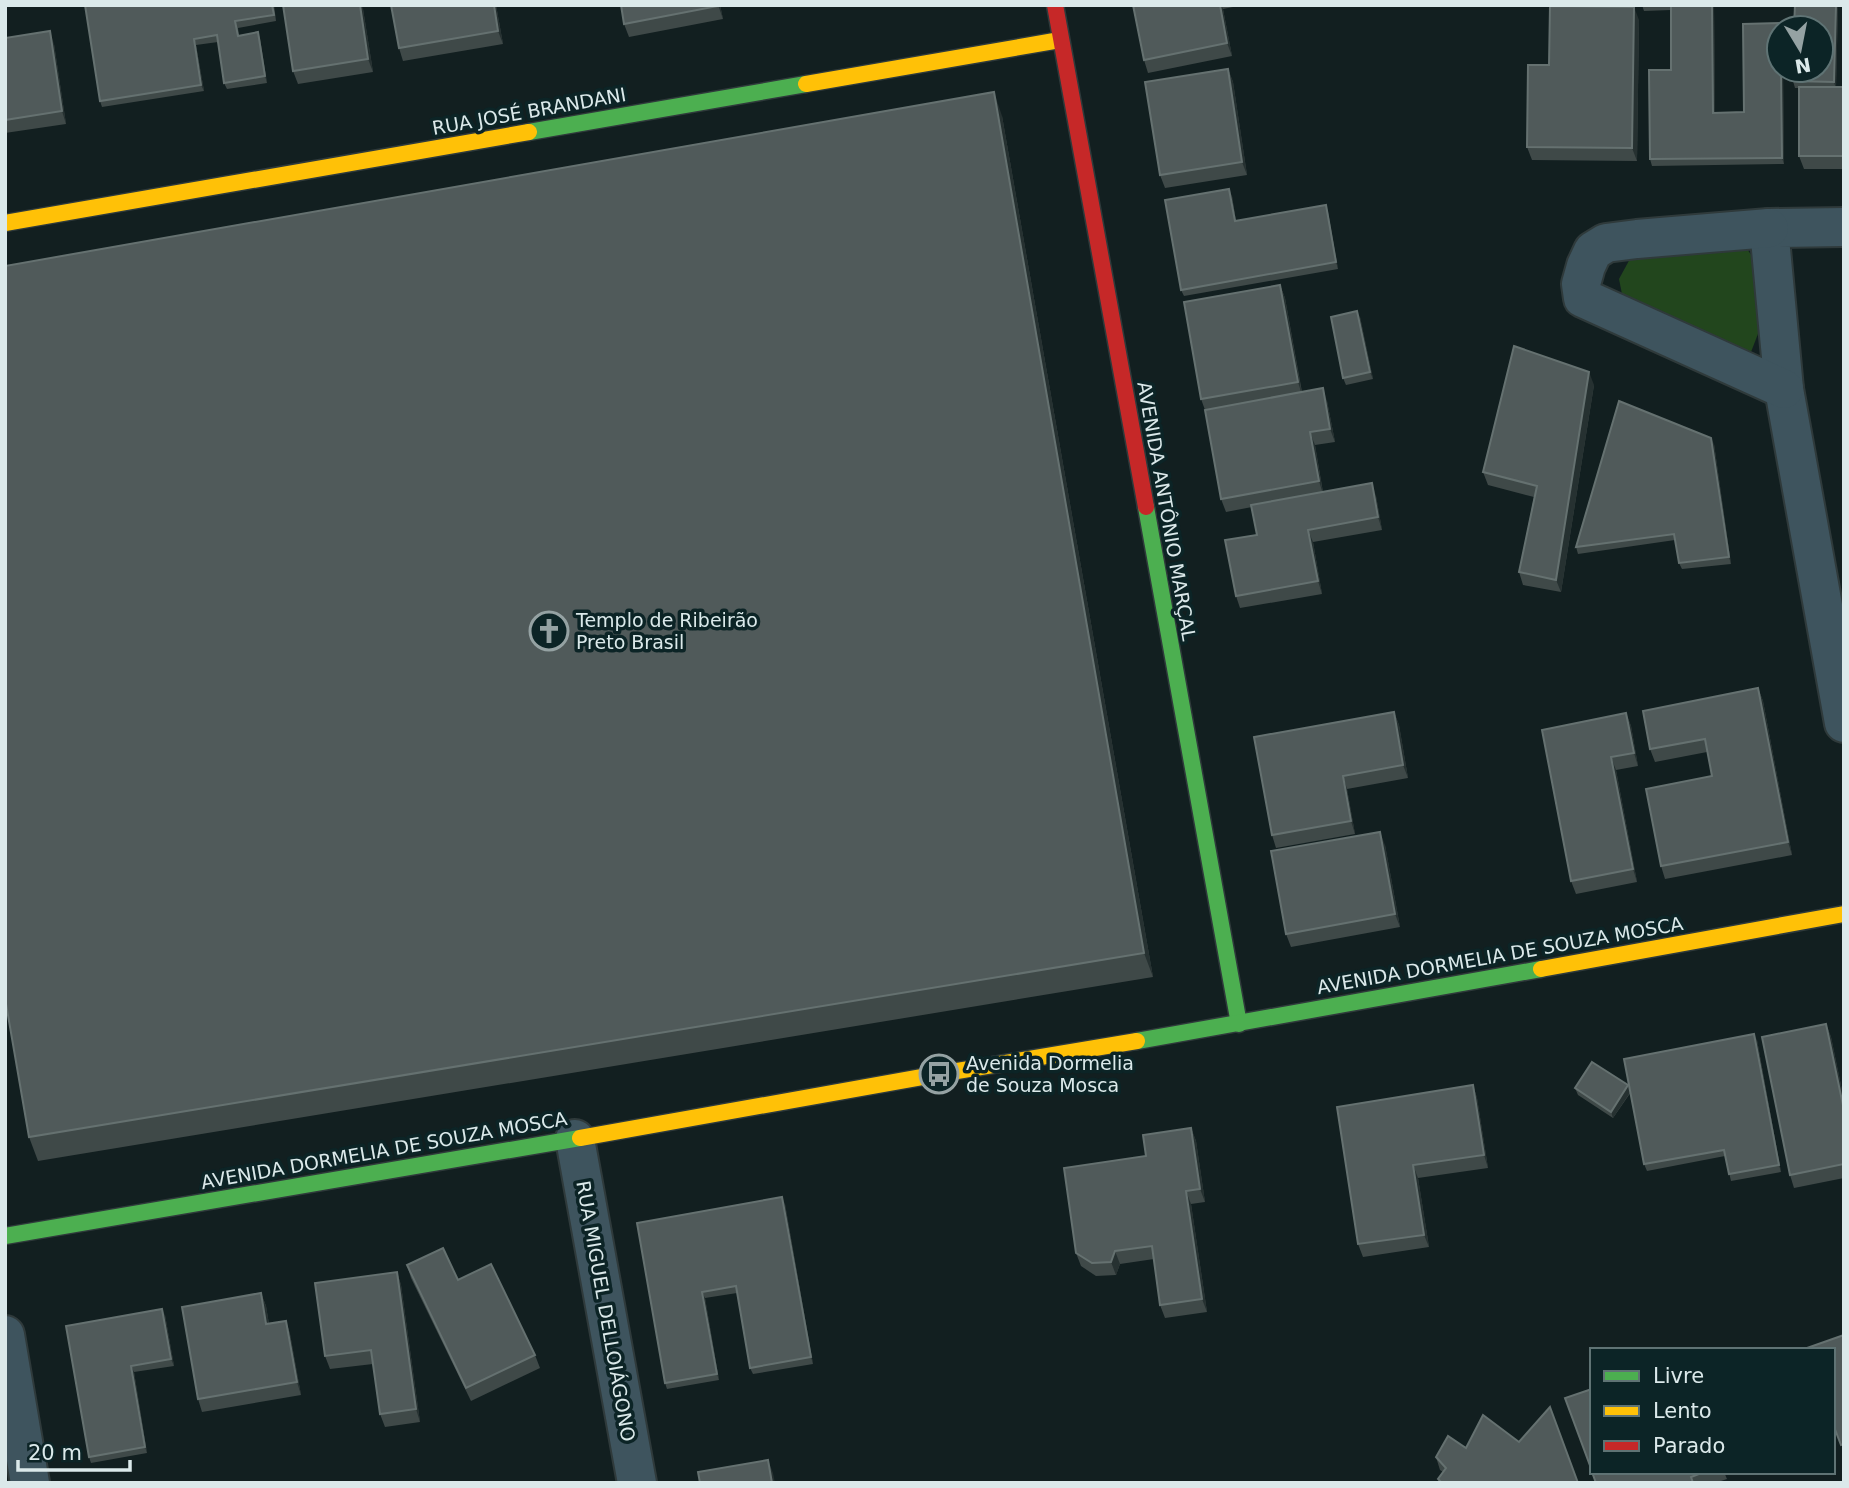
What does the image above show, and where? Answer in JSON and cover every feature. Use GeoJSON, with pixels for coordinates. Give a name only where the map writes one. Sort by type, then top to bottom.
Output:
{"type":"FeatureCollection","features":[{"type":"Feature","properties":{"kind":"street","name":"AVENIDA ANTÔNIO MARÇAL"},"geometry":{"type":"LineString","coordinates":[[1055,5],[1239,1024]]}},
{"type":"Feature","properties":{"kind":"street","name":"RUA JOSÉ BRANDANI"},"geometry":{"type":"LineString","coordinates":[[5,223],[1060,40]]}},
{"type":"Feature","properties":{"kind":"street"},"geometry":{"type":"LineString","coordinates":[[1784,389],[1583,298],[1581,284],[1586,266],[1593,251],[1606,243],[1769,229],[1844,228]]}},
{"type":"Feature","properties":{"kind":"street"},"geometry":{"type":"LineString","coordinates":[[1769,229],[1784,389],[1844,723]]}},
{"type":"Feature","properties":{"kind":"street","name":"AVENIDA DORMELIA DE SOUZA MOSCA"},"geometry":{"type":"LineString","coordinates":[[5,1236],[1239,1024],[1844,914]]}},
{"type":"Feature","properties":{"kind":"street","name":"RUA MIGUEL DELLOIÁGONO"},"geometry":{"type":"LineString","coordinates":[[575,1139],[637,1483]]}},
{"type":"Feature","properties":{"kind":"street"},"geometry":{"type":"LineString","coordinates":[[5,1335],[30,1483]]}},
{"type":"Feature","properties":{"kind":"green space"},"geometry":{"type":"Polygon","coordinates":[[[1745,246],[1756,262],[1761,326],[1751,352],[1739,358],[1688,335],[1622,294],[1619,279],[1631,257],[1745,246]]]}},
{"type":"Feature","properties":{"kind":"building"},"geometry":{"type":"Polygon","coordinates":[[[85,5],[272,5],[274,15],[235,21],[238,36],[258,32],[265,76],[224,83],[217,35],[194,39],[201,85],[100,101],[85,5]]]}},
{"type":"Feature","properties":{"kind":"building"},"geometry":{"type":"Polygon","coordinates":[[[283,5],[360,5],[368,59],[293,71],[283,5]]]}},
{"type":"Feature","properties":{"kind":"building"},"geometry":{"type":"Polygon","coordinates":[[[391,5],[494,5],[498,31],[399,48],[391,5]]]}},
{"type":"Feature","properties":{"kind":"building"},"geometry":{"type":"Polygon","coordinates":[[[621,5],[718,5],[718,6],[624,24],[621,5]]]}},
{"type":"Feature","properties":{"kind":"building"},"geometry":{"type":"Polygon","coordinates":[[[1133,5],[1220,5],[1227,43],[1144,60],[1133,5]]]}},
{"type":"Feature","properties":{"kind":"building"},"geometry":{"type":"Polygon","coordinates":[[[1671,5],[1712,5],[1713,113],[1744,112],[1743,24],[1765,23],[1765,84],[1781,84],[1782,158],[1650,159],[1649,70],[1671,70],[1671,5]]]}},
{"type":"Feature","properties":{"kind":"building"},"geometry":{"type":"Polygon","coordinates":[[[1795,5],[1836,5],[1835,44],[1835,14],[1795,14],[1795,5]]]}},
{"type":"Feature","properties":{"kind":"building"},"geometry":{"type":"Polygon","coordinates":[[[1550,6],[1634,7],[1632,148],[1527,147],[1528,65],[1549,65],[1550,6]]]}},
{"type":"Feature","properties":{"kind":"building"},"geometry":{"type":"Polygon","coordinates":[[[50,31],[62,111],[5,120],[5,38],[50,31]]]}},
{"type":"Feature","properties":{"kind":"building"},"geometry":{"type":"Polygon","coordinates":[[[1228,69],[1242,162],[1160,175],[1145,82],[1228,69]]]}},
{"type":"Feature","properties":{"kind":"building"},"geometry":{"type":"Polygon","coordinates":[[[1799,87],[1844,87],[1844,156],[1799,156],[1799,87]]]}},
{"type":"Feature","properties":{"kind":"building","name":"Templo de Ribeirão Preto Brasil"},"geometry":{"type":"Polygon","coordinates":[[[994,92],[1144,953],[29,1137],[5,998],[5,266],[994,92]]]}},
{"type":"Feature","properties":{"kind":"building"},"geometry":{"type":"Polygon","coordinates":[[[1229,189],[1235,221],[1326,205],[1336,262],[1181,290],[1165,200],[1229,189]]]}},
{"type":"Feature","properties":{"kind":"building"},"geometry":{"type":"Polygon","coordinates":[[[1280,285],[1298,382],[1201,399],[1184,302],[1280,285]]]}},
{"type":"Feature","properties":{"kind":"building"},"geometry":{"type":"Polygon","coordinates":[[[1357,311],[1370,372],[1343,378],[1331,317],[1357,311]]]}},
{"type":"Feature","properties":{"kind":"building"},"geometry":{"type":"Polygon","coordinates":[[[1514,346],[1589,372],[1556,580],[1519,572],[1537,486],[1483,472],[1514,346]]]}},
{"type":"Feature","properties":{"kind":"building"},"geometry":{"type":"Polygon","coordinates":[[[1323,388],[1330,429],[1310,432],[1319,481],[1221,499],[1205,410],[1323,388]]]}},
{"type":"Feature","properties":{"kind":"building"},"geometry":{"type":"Polygon","coordinates":[[[1619,401],[1711,438],[1729,557],[1679,563],[1674,534],[1576,547],[1619,401]]]}},
{"type":"Feature","properties":{"kind":"building"},"geometry":{"type":"Polygon","coordinates":[[[1372,483],[1378,517],[1308,530],[1318,581],[1236,596],[1225,540],[1257,535],[1251,505],[1372,483]]]}},
{"type":"Feature","properties":{"kind":"building"},"geometry":{"type":"Polygon","coordinates":[[[1758,688],[1788,842],[1661,866],[1646,789],[1712,776],[1705,739],[1650,749],[1643,711],[1758,688]]]}},
{"type":"Feature","properties":{"kind":"building"},"geometry":{"type":"Polygon","coordinates":[[[1394,712],[1403,765],[1343,776],[1351,821],[1272,835],[1254,737],[1394,712]]]}},
{"type":"Feature","properties":{"kind":"building"},"geometry":{"type":"Polygon","coordinates":[[[1626,713],[1634,753],[1611,757],[1633,869],[1571,881],[1542,730],[1626,713]]]}},
{"type":"Feature","properties":{"kind":"building"},"geometry":{"type":"Polygon","coordinates":[[[1380,832],[1395,914],[1286,934],[1271,851],[1380,832]]]}},
{"type":"Feature","properties":{"kind":"building"},"geometry":{"type":"Polygon","coordinates":[[[1826,1024],[1844,1110],[1844,1164],[1790,1175],[1762,1037],[1826,1024]]]}},
{"type":"Feature","properties":{"kind":"building"},"geometry":{"type":"Polygon","coordinates":[[[1754,1034],[1779,1165],[1729,1174],[1724,1150],[1644,1164],[1624,1059],[1754,1034]]]}},
{"type":"Feature","properties":{"kind":"building"},"geometry":{"type":"Polygon","coordinates":[[[1592,1062],[1628,1085],[1611,1112],[1575,1088],[1592,1062]]]}},
{"type":"Feature","properties":{"kind":"building"},"geometry":{"type":"Polygon","coordinates":[[[1473,1085],[1484,1155],[1413,1165],[1424,1235],[1358,1244],[1337,1107],[1473,1085]]]}},
{"type":"Feature","properties":{"kind":"building"},"geometry":{"type":"Polygon","coordinates":[[[1191,1128],[1200,1189],[1186,1191],[1202,1299],[1160,1305],[1152,1246],[1115,1251],[1111,1262],[1092,1263],[1076,1253],[1064,1168],[1146,1156],[1143,1135],[1191,1128]]]}},
{"type":"Feature","properties":{"kind":"building"},"geometry":{"type":"Polygon","coordinates":[[[782,1197],[811,1357],[750,1368],[736,1286],[702,1292],[717,1374],[665,1383],[637,1223],[782,1197]]]}},
{"type":"Feature","properties":{"kind":"building"},"geometry":{"type":"Polygon","coordinates":[[[443,1248],[458,1280],[491,1264],[535,1355],[466,1388],[407,1265],[443,1248]]]}},
{"type":"Feature","properties":{"kind":"building"},"geometry":{"type":"Polygon","coordinates":[[[397,1272],[416,1409],[380,1414],[371,1350],[325,1356],[315,1283],[397,1272]]]}},
{"type":"Feature","properties":{"kind":"building"},"geometry":{"type":"Polygon","coordinates":[[[261,1293],[266,1324],[286,1321],[297,1382],[198,1399],[182,1307],[261,1293]]]}},
{"type":"Feature","properties":{"kind":"building"},"geometry":{"type":"Polygon","coordinates":[[[162,1309],[171,1359],[131,1366],[145,1447],[89,1457],[66,1326],[162,1309]]]}},
{"type":"Feature","properties":{"kind":"building"},"geometry":{"type":"Polygon","coordinates":[[[1844,1335],[1844,1444],[1841,1445],[1835,1429],[1835,1348],[1807,1348],[1844,1335]]]}},
{"type":"Feature","properties":{"kind":"building"},"geometry":{"type":"Polygon","coordinates":[[[1590,1390],[1590,1466],[1565,1398],[1590,1390]]]}},
{"type":"Feature","properties":{"kind":"building"},"geometry":{"type":"Polygon","coordinates":[[[1550,1407],[1578,1483],[1442,1483],[1438,1479],[1446,1468],[1436,1457],[1448,1436],[1466,1448],[1483,1415],[1519,1442],[1550,1407]]]}},
{"type":"Feature","properties":{"kind":"building"},"geometry":{"type":"Polygon","coordinates":[[[768,1460],[772,1483],[700,1483],[698,1472],[768,1460]]]}},
{"type":"Feature","properties":{"kind":"building"},"geometry":{"type":"Polygon","coordinates":[[[1593,1474],[1699,1474],[1691,1477],[1693,1483],[1596,1483],[1593,1474]]]}},
{"type":"Feature","properties":{"kind":"traffic: fast"},"geometry":{"type":"LineString","coordinates":[[529,132],[806,84]]}},
{"type":"Feature","properties":{"kind":"traffic: fast"},"geometry":{"type":"LineString","coordinates":[[1146,507],[1239,1024]]}},
{"type":"Feature","properties":{"kind":"traffic: fast"},"geometry":{"type":"LineString","coordinates":[[1137,1041],[1541,969]]}},
{"type":"Feature","properties":{"kind":"traffic: fast"},"geometry":{"type":"LineString","coordinates":[[5,1236],[580,1138]]}},
{"type":"Feature","properties":{"kind":"traffic: slow"},"geometry":{"type":"LineString","coordinates":[[806,84],[1060,40]]}},
{"type":"Feature","properties":{"kind":"traffic: slow"},"geometry":{"type":"LineString","coordinates":[[5,223],[529,132]]}},
{"type":"Feature","properties":{"kind":"traffic: slow"},"geometry":{"type":"LineString","coordinates":[[1541,969],[1844,914]]}},
{"type":"Feature","properties":{"kind":"traffic: slow"},"geometry":{"type":"LineString","coordinates":[[580,1138],[1137,1041]]}},
{"type":"Feature","properties":{"kind":"traffic: jam"},"geometry":{"type":"LineString","coordinates":[[1055,5],[1146,507]]}},
{"type":"Feature","properties":{"kind":"place","name":"Templo de Ribeirão Preto Brasil"},"geometry":{"type":"Point","coordinates":[549,631]}},
{"type":"Feature","properties":{"kind":"place","name":"Avenida Dormelia de Souza Mosca"},"geometry":{"type":"Point","coordinates":[939,1074]}}]}
